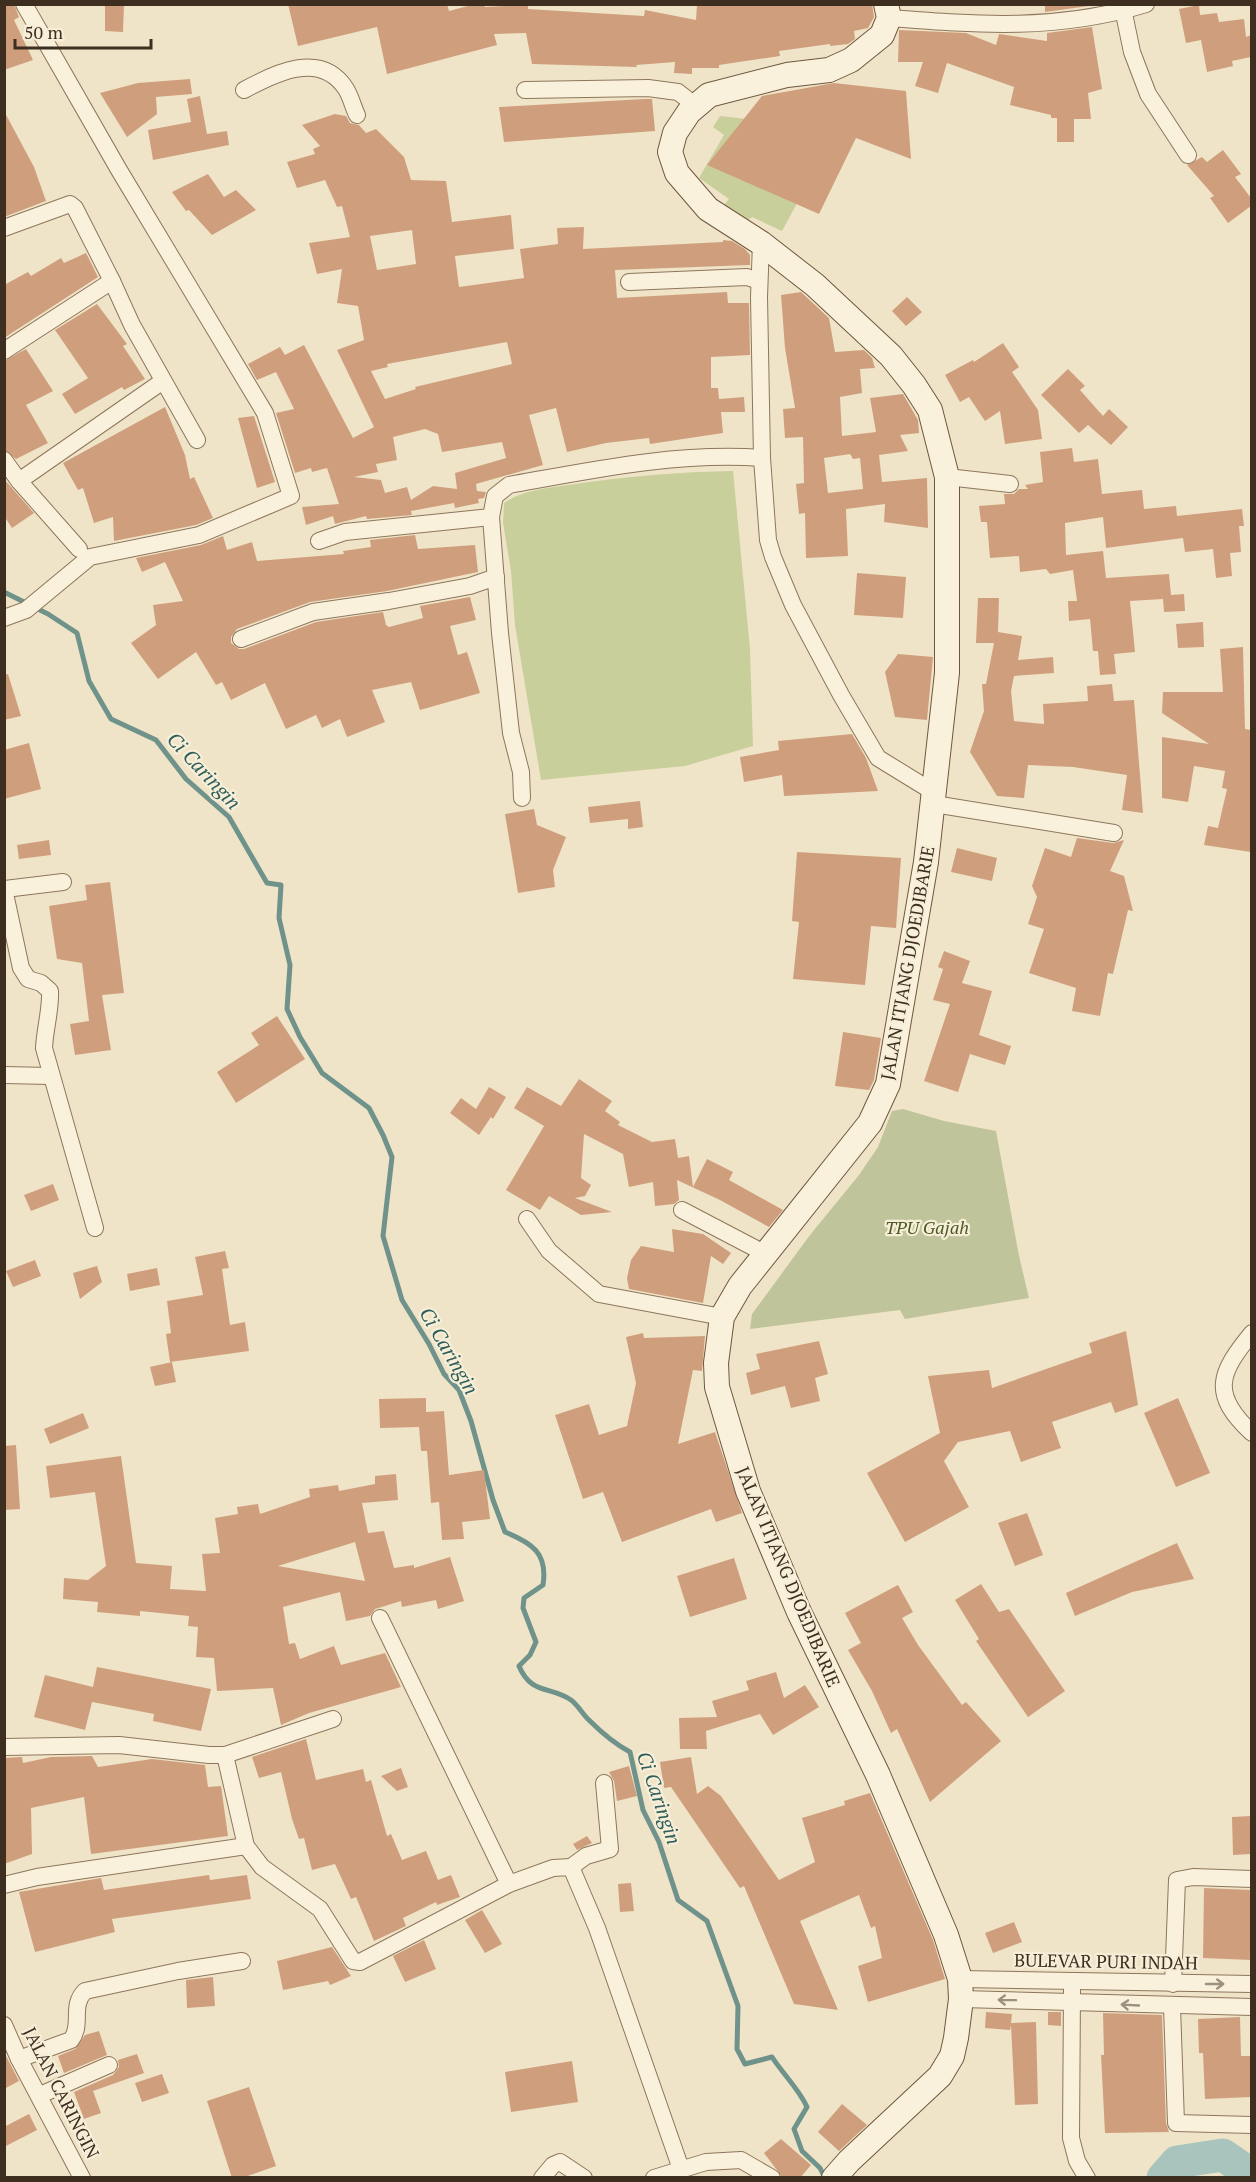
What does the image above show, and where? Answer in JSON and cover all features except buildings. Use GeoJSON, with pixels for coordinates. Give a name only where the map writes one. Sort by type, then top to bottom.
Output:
{"type":"FeatureCollection","features":[{"type":"Feature","properties":{"kind":"main road","name":"JALAN ITJANG DJOEDIBARIE"},"geometry":{"type":"LineString","coordinates":[[836,2176],[940,2076],[952,2056],[960,1989],[946,1935],[878,1775],[799,1612],[748,1491],[717,1387],[716,1363],[722,1317],[740,1286],[870,1123],[888,1084],[935,799],[947,673],[947,477],[930,410],[915,385],[865,330],[815,285],[761,243],[708,209],[677,173],[670,152],[675,133],[689,112],[709,95],[788,75],[829,70],[851,60],[882,35],[888,11]]}},
{"type":"Feature","properties":{"kind":"street"},"geometry":{"type":"LineString","coordinates":[[4,618],[32,605],[90,557],[199,536],[291,496],[265,413],[119,170],[24,4]]}},
{"type":"Feature","properties":{"kind":"street"},"geometry":{"type":"LineString","coordinates":[[888,11],[972,24],[1042,25],[1146,4]]}},
{"type":"Feature","properties":{"kind":"street"},"geometry":{"type":"LineString","coordinates":[[1122,8],[1132,52],[1148,94],[1188,155]]}},
{"type":"Feature","properties":{"kind":"street"},"geometry":{"type":"LineString","coordinates":[[244,90],[272,75],[313,66],[331,73],[346,88],[357,116]]}},
{"type":"Feature","properties":{"kind":"street"},"geometry":{"type":"LineString","coordinates":[[525,90],[648,88],[678,92],[696,106]]}},
{"type":"Feature","properties":{"kind":"street"},"geometry":{"type":"LineString","coordinates":[[4,228],[70,204],[75,208],[163,381],[196,440]]}},
{"type":"Feature","properties":{"kind":"street"},"geometry":{"type":"LineString","coordinates":[[761,243],[759,281],[762,458],[768,540],[793,605],[840,695],[878,758],[935,799],[1114,833]]}},
{"type":"Feature","properties":{"kind":"street"},"geometry":{"type":"LineString","coordinates":[[629,282],[747,277],[759,281]]}},
{"type":"Feature","properties":{"kind":"street"},"geometry":{"type":"LineString","coordinates":[[4,351],[112,281]]}},
{"type":"Feature","properties":{"kind":"street"},"geometry":{"type":"LineString","coordinates":[[19,482],[163,381]]}},
{"type":"Feature","properties":{"kind":"street"},"geometry":{"type":"LineString","coordinates":[[522,798],[521,772],[506,692],[491,517],[495,496],[509,484],[632,464],[723,456],[762,458]]}},
{"type":"Feature","properties":{"kind":"street"},"geometry":{"type":"LineString","coordinates":[[4,460],[19,482],[79,549]]}},
{"type":"Feature","properties":{"kind":"street"},"geometry":{"type":"LineString","coordinates":[[947,477],[1010,484]]}},
{"type":"Feature","properties":{"kind":"street"},"geometry":{"type":"LineString","coordinates":[[319,541],[363,530],[491,517]]}},
{"type":"Feature","properties":{"kind":"street"},"geometry":{"type":"LineString","coordinates":[[241,639],[313,612],[470,586],[496,577]]}},
{"type":"Feature","properties":{"kind":"street"},"geometry":{"type":"LineString","coordinates":[[63,882],[5,889],[21,968],[28,979],[41,983],[50,991],[51,1006],[45,1020],[44,1048],[50,1076],[95,1228]]}},
{"type":"Feature","properties":{"kind":"street"},"geometry":{"type":"LineString","coordinates":[[4,1075],[50,1076]]}},
{"type":"Feature","properties":{"kind":"street"},"geometry":{"type":"LineString","coordinates":[[682,1210],[766,1254]]}},
{"type":"Feature","properties":{"kind":"street"},"geometry":{"type":"LineString","coordinates":[[527,1219],[549,1251],[599,1293],[722,1317]]}},
{"type":"Feature","properties":{"kind":"street"},"geometry":{"type":"LineString","coordinates":[[1251,1334],[1229,1361],[1223,1379],[1226,1398],[1235,1418],[1251,1433]]}},
{"type":"Feature","properties":{"kind":"street"},"geometry":{"type":"LineString","coordinates":[[380,1618],[509,1884]]}},
{"type":"Feature","properties":{"kind":"street"},"geometry":{"type":"LineString","coordinates":[[4,1748],[119,1745],[225,1755],[333,1719]]}},
{"type":"Feature","properties":{"kind":"street"},"geometry":{"type":"LineString","coordinates":[[225,1755],[246,1846],[262,1867],[320,1909],[347,1956],[360,1962],[509,1884],[553,1868],[571,1867],[586,1856],[610,1849],[604,1783]]}},
{"type":"Feature","properties":{"kind":"street"},"geometry":{"type":"LineString","coordinates":[[4,1885],[37,1877],[246,1846]]}},
{"type":"Feature","properties":{"kind":"street"},"geometry":{"type":"LineString","coordinates":[[571,1867],[597,1928],[681,2169]]}},
{"type":"Feature","properties":{"kind":"street"},"geometry":{"type":"LineString","coordinates":[[1173,1984],[1177,1880],[1193,1877],[1251,1879]]}},
{"type":"Feature","properties":{"kind":"street"},"geometry":{"type":"LineString","coordinates":[[19,2059],[71,2040],[78,2028],[76,2006],[86,1991],[178,1971],[243,1961]]}},
{"type":"Feature","properties":{"kind":"street"},"geometry":{"type":"LineString","coordinates":[[1072,1980],[1071,2138],[1077,2161],[1088,2178]]}},
{"type":"Feature","properties":{"kind":"street","name":"BULEVAR PURI INDAH"},"geometry":{"type":"LineString","coordinates":[[960,1989],[1072,1980],[1251,1984]]}},
{"type":"Feature","properties":{"kind":"street"},"geometry":{"type":"LineString","coordinates":[[960,1989],[1072,2001],[1251,2007]]}},
{"type":"Feature","properties":{"kind":"street"},"geometry":{"type":"LineString","coordinates":[[1172,2006],[1176,2123],[1251,2125]]}},
{"type":"Feature","properties":{"kind":"street","name":"JALAN CARINGIN"},"geometry":{"type":"LineString","coordinates":[[4,2025],[19,2059],[82,2178]]}},
{"type":"Feature","properties":{"kind":"street"},"geometry":{"type":"LineString","coordinates":[[40,2095],[109,2065]]}},
{"type":"Feature","properties":{"kind":"street"},"geometry":{"type":"LineString","coordinates":[[654,2178],[706,2162],[741,2160],[772,2178]]}},
{"type":"Feature","properties":{"kind":"street"},"geometry":{"type":"LineString","coordinates":[[542,2178],[553,2165],[560,2162],[584,2178]]}},
{"type":"Feature","properties":{"kind":"green space"},"geometry":{"type":"Polygon","coordinates":[[[720,116],[764,121],[825,152],[782,231],[752,217],[746,222],[724,205],[729,199],[699,178],[724,135],[713,127],[720,116]]]}},
{"type":"Feature","properties":{"kind":"green space"},"geometry":{"type":"Polygon","coordinates":[[[733,471],[750,649],[753,746],[685,766],[541,780],[515,625],[511,571],[503,523],[504,503],[512,498],[538,490],[595,481],[693,472],[733,471]]]}},
{"type":"Feature","properties":{"kind":"green space","name":"TPU Gajah"},"geometry":{"type":"Polygon","coordinates":[[[903,1109],[944,1121],[996,1131],[1029,1298],[905,1319],[900,1310],[750,1329],[752,1314],[878,1147],[892,1111],[903,1109]]]}},
{"type":"Feature","properties":{"kind":"waterway","name":"Ci Caringin"},"geometry":{"type":"LineString","coordinates":[[4,592],[48,614],[77,633],[89,681],[111,719],[156,740],[186,779],[229,817],[267,883],[281,885],[279,918],[290,965],[287,1009],[300,1037],[322,1073],[369,1108],[383,1135],[392,1157],[383,1236],[402,1300],[444,1374],[459,1390],[471,1421],[493,1500],[505,1532],[530,1545],[540,1557],[543,1565],[543,1585],[524,1598],[523,1608],[536,1642],[530,1655],[519,1666],[529,1682],[571,1700],[599,1730],[630,1752],[643,1810],[659,1842],[678,1900],[707,1921],[738,2006],[737,2049],[745,2064],[772,2057],[800,2094],[807,2107],[794,2129],[802,2151],[820,2168],[825,2178]]}},
{"type":"Feature","properties":{"kind":"waterway"},"geometry":{"type":"LineString","coordinates":[[1163,2178],[1177,2162],[1223,2155],[1252,2175]]}}]}
